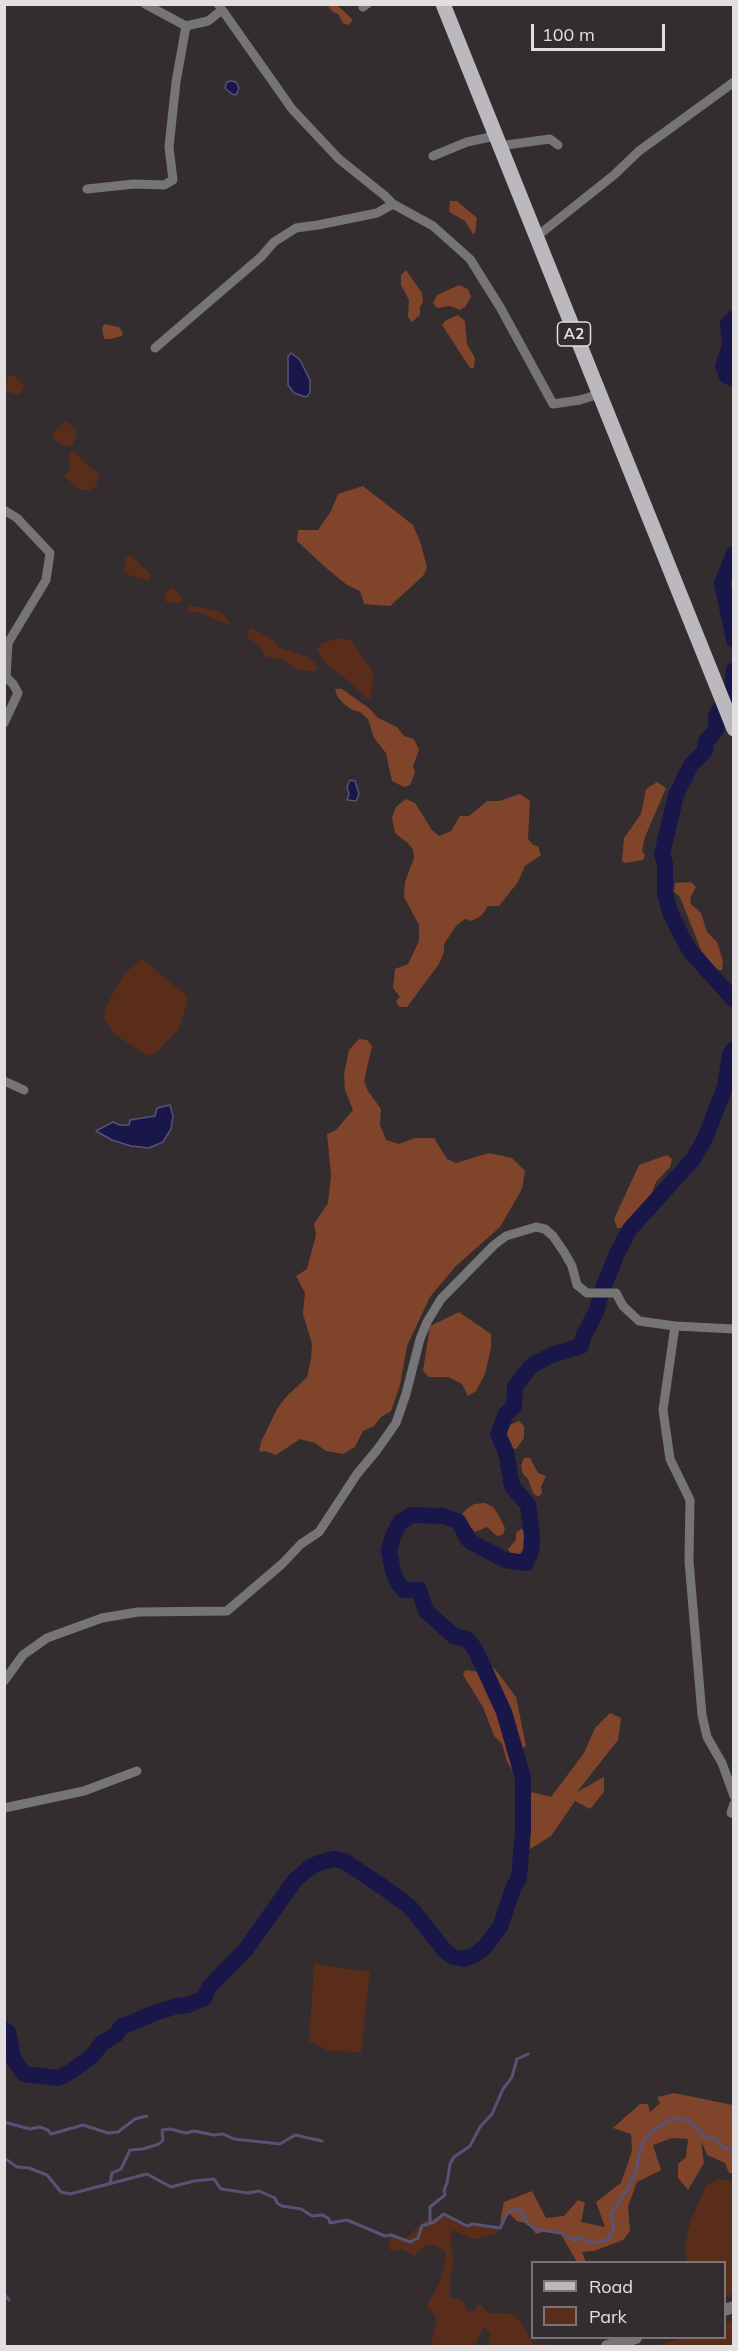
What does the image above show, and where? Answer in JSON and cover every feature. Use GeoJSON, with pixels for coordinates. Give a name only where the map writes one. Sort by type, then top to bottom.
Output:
{"type":"FeatureCollection","features":[{"type":"Feature","properties":{"kind":"main road","name":"A2"},"geometry":{"type":"LineString","coordinates":[[443,4],[731,723]]}},
{"type":"Feature","properties":{"kind":"street"},"geometry":{"type":"LineString","coordinates":[[145,4],[186,26],[208,21],[220,7],[292,109],[339,159],[393,204],[433,226],[470,259],[500,307],[553,404],[580,400],[599,394]]}},
{"type":"Feature","properties":{"kind":"street"},"geometry":{"type":"LineString","coordinates":[[87,189],[134,184],[164,185],[173,180],[169,147],[176,82],[186,26]]}},
{"type":"Feature","properties":{"kind":"street"},"geometry":{"type":"LineString","coordinates":[[536,237],[614,175],[639,151],[734,82]]}},
{"type":"Feature","properties":{"kind":"street"},"geometry":{"type":"LineString","coordinates":[[433,156],[467,142],[550,139],[558,145]]}},
{"type":"Feature","properties":{"kind":"street"},"geometry":{"type":"LineString","coordinates":[[155,348],[261,258],[274,242],[296,228],[377,213],[393,204]]}},
{"type":"Feature","properties":{"kind":"street"},"geometry":{"type":"LineString","coordinates":[[4,510],[17,518],[50,553],[46,580],[8,643],[6,677],[18,693],[4,723]]}},
{"type":"Feature","properties":{"kind":"street"},"geometry":{"type":"LineString","coordinates":[[4,1081],[24,1090]]}},
{"type":"Feature","properties":{"kind":"street"},"geometry":{"type":"LineString","coordinates":[[4,1681],[23,1656],[47,1638],[102,1618],[138,1612],[227,1611],[282,1564],[301,1544],[319,1532],[357,1474],[396,1423],[420,1339],[441,1299],[494,1245],[506,1236],[536,1227],[545,1229],[553,1236],[572,1266],[577,1285],[587,1293],[616,1293],[623,1306],[639,1321],[675,1326],[734,1329]]}},
{"type":"Feature","properties":{"kind":"street"},"geometry":{"type":"LineString","coordinates":[[675,1326],[663,1410],[670,1459],[690,1500],[689,1561],[702,1715],[707,1737],[722,1763],[734,1796]]}},
{"type":"Feature","properties":{"kind":"street"},"geometry":{"type":"LineString","coordinates":[[4,1808],[84,1791],[137,1771]]}},
{"type":"Feature","properties":{"kind":"street"},"geometry":{"type":"LineString","coordinates":[[734,1804],[731,1813],[734,1814]]}},
{"type":"Feature","properties":{"kind":"street"},"geometry":{"type":"LineString","coordinates":[[607,2346],[630,2339]]}},
{"type":"Feature","properties":{"kind":"green space"},"geometry":{"type":"Polygon","coordinates":[[[13,375],[24,385],[20,395],[5,391],[8,376],[13,375]]]}},
{"type":"Feature","properties":{"kind":"green space"},"geometry":{"type":"Polygon","coordinates":[[[66,421],[76,430],[72,445],[67,447],[56,441],[52,434],[66,421]]]}},
{"type":"Feature","properties":{"kind":"green space"},"geometry":{"type":"Polygon","coordinates":[[[73,451],[99,475],[96,486],[90,490],[80,490],[64,476],[70,469],[70,454],[73,451]]]}},
{"type":"Feature","properties":{"kind":"green space"},"geometry":{"type":"Polygon","coordinates":[[[130,555],[151,575],[148,580],[129,575],[124,570],[125,557],[130,555]]]}},
{"type":"Feature","properties":{"kind":"green space"},"geometry":{"type":"Polygon","coordinates":[[[173,588],[182,598],[181,603],[167,602],[164,599],[166,591],[173,588]]]}},
{"type":"Feature","properties":{"kind":"green space"},"geometry":{"type":"Polygon","coordinates":[[[189,605],[221,612],[230,626],[204,614],[188,611],[189,605]]]}},
{"type":"Feature","properties":{"kind":"green space"},"geometry":{"type":"Polygon","coordinates":[[[252,628],[273,640],[280,648],[305,656],[314,662],[317,667],[316,671],[297,670],[284,660],[266,657],[258,645],[249,639],[247,634],[252,628]]]}},
{"type":"Feature","properties":{"kind":"green space"},"geometry":{"type":"Polygon","coordinates":[[[338,638],[351,640],[373,672],[372,698],[366,699],[354,685],[327,665],[317,650],[322,643],[338,638]]]}},
{"type":"Feature","properties":{"kind":"green space"},"geometry":{"type":"Polygon","coordinates":[[[142,959],[185,994],[188,1000],[179,1029],[155,1054],[148,1056],[114,1034],[104,1017],[105,1008],[124,974],[142,959]]]}},
{"type":"Feature","properties":{"kind":"green space"},"geometry":{"type":"Polygon","coordinates":[[[314,1964],[370,1972],[361,2052],[329,2051],[309,2041],[314,1964]]]}},
{"type":"Feature","properties":{"kind":"green space"},"geometry":{"type":"Polygon","coordinates":[[[718,2179],[733,2182],[733,2293],[726,2296],[726,2261],[687,2261],[685,2242],[691,2220],[706,2186],[718,2179]]]}},
{"type":"Feature","properties":{"kind":"green space"},"geometry":{"type":"Polygon","coordinates":[[[444,2214],[467,2226],[473,2224],[500,2228],[496,2234],[474,2239],[453,2230],[450,2241],[454,2262],[450,2276],[450,2298],[463,2302],[467,2312],[474,2311],[478,2305],[488,2313],[512,2314],[521,2322],[533,2344],[553,2345],[489,2346],[490,2334],[484,2327],[474,2346],[431,2345],[437,2320],[427,2305],[440,2282],[446,2259],[445,2251],[435,2245],[425,2245],[414,2256],[402,2249],[394,2251],[389,2249],[388,2244],[391,2235],[405,2240],[424,2221],[444,2214]]]}},
{"type":"Feature","properties":{"kind":"green space"},"geometry":{"type":"Polygon","coordinates":[[[733,2320],[733,2346],[657,2346],[679,2339],[726,2339],[726,2323],[733,2320]]]}},
{"type":"Feature","properties":{"kind":"shaded area"},"geometry":{"type":"Polygon","coordinates":[[[327,5],[337,5],[353,20],[348,25],[343,23],[338,14],[327,5]]]}},
{"type":"Feature","properties":{"kind":"shaded area"},"geometry":{"type":"Polygon","coordinates":[[[227,82],[236,82],[239,88],[236,95],[225,88],[227,82]]]}},
{"type":"Feature","properties":{"kind":"shaded area"},"geometry":{"type":"Polygon","coordinates":[[[450,201],[457,201],[477,218],[475,233],[473,234],[465,221],[449,212],[450,201]]]}},
{"type":"Feature","properties":{"kind":"shaded area"},"geometry":{"type":"Polygon","coordinates":[[[406,270],[422,293],[423,302],[420,315],[412,322],[408,317],[409,300],[401,285],[401,275],[406,270]]]}},
{"type":"Feature","properties":{"kind":"shaded area"},"geometry":{"type":"Polygon","coordinates":[[[459,285],[468,289],[471,297],[465,307],[460,310],[450,306],[437,308],[433,303],[437,295],[459,285]]]}},
{"type":"Feature","properties":{"kind":"shaded area"},"geometry":{"type":"Polygon","coordinates":[[[458,315],[465,321],[467,344],[475,358],[474,368],[470,368],[442,325],[446,320],[458,315]]]}},
{"type":"Feature","properties":{"kind":"shaded area"},"geometry":{"type":"Polygon","coordinates":[[[104,324],[119,327],[123,332],[122,336],[104,339],[102,329],[104,324]]]}},
{"type":"Feature","properties":{"kind":"shaded area"},"geometry":{"type":"Polygon","coordinates":[[[291,353],[300,360],[310,380],[310,393],[306,397],[294,393],[288,385],[288,357],[291,353]]]}},
{"type":"Feature","properties":{"kind":"shaded area"},"geometry":{"type":"Polygon","coordinates":[[[363,486],[413,525],[427,568],[423,576],[390,606],[364,604],[360,591],[347,585],[297,541],[298,530],[318,530],[331,511],[338,494],[363,486]]]}},
{"type":"Feature","properties":{"kind":"shaded area"},"geometry":{"type":"Polygon","coordinates":[[[335,689],[342,689],[370,709],[378,718],[397,727],[404,736],[414,739],[419,750],[413,766],[415,773],[410,785],[404,787],[392,781],[386,753],[374,738],[368,719],[344,704],[337,696],[335,689]]]}},
{"type":"Feature","properties":{"kind":"shaded area"},"geometry":{"type":"Polygon","coordinates":[[[350,780],[355,781],[359,794],[356,801],[347,800],[349,794],[347,787],[350,780]]]}},
{"type":"Feature","properties":{"kind":"shaded area"},"geometry":{"type":"Polygon","coordinates":[[[657,782],[666,788],[645,837],[642,851],[645,855],[643,860],[625,863],[622,861],[624,838],[641,814],[646,789],[657,782]]]}},
{"type":"Feature","properties":{"kind":"shaded area"},"geometry":{"type":"Polygon","coordinates":[[[520,794],[530,801],[528,839],[533,845],[538,846],[541,855],[525,866],[518,882],[499,906],[488,906],[482,915],[472,921],[465,919],[456,926],[444,944],[444,952],[439,964],[407,1007],[399,1007],[396,1001],[400,997],[393,988],[395,969],[408,964],[419,941],[419,925],[404,897],[405,882],[414,858],[409,844],[395,833],[392,818],[396,807],[406,799],[415,803],[432,830],[439,836],[451,831],[460,816],[469,816],[487,801],[499,801],[520,794]]]}},
{"type":"Feature","properties":{"kind":"shaded area"},"geometry":{"type":"Polygon","coordinates":[[[691,882],[696,887],[690,898],[691,904],[701,913],[707,932],[717,942],[723,961],[722,970],[716,970],[701,950],[680,897],[674,892],[675,883],[691,882]]]}},
{"type":"Feature","properties":{"kind":"shaded area"},"geometry":{"type":"Polygon","coordinates":[[[359,1039],[367,1040],[372,1046],[364,1081],[381,1109],[380,1125],[386,1140],[399,1144],[415,1138],[434,1138],[447,1159],[456,1163],[489,1153],[512,1158],[525,1171],[522,1189],[500,1227],[455,1267],[430,1297],[407,1346],[400,1385],[391,1411],[381,1417],[374,1426],[363,1431],[355,1447],[343,1454],[326,1451],[315,1443],[300,1439],[276,1455],[265,1451],[259,1452],[261,1442],[277,1409],[307,1377],[312,1344],[303,1314],[305,1293],[296,1276],[307,1269],[316,1235],[314,1224],[328,1203],[331,1175],[327,1134],[336,1130],[353,1110],[345,1090],[344,1074],[349,1050],[359,1039]]]}},
{"type":"Feature","properties":{"kind":"shaded area"},"geometry":{"type":"Polygon","coordinates":[[[170,1105],[173,1116],[171,1129],[163,1142],[149,1148],[131,1146],[112,1140],[96,1131],[113,1122],[129,1125],[130,1120],[155,1116],[157,1108],[170,1105]]]}},
{"type":"Feature","properties":{"kind":"shaded area"},"geometry":{"type":"Polygon","coordinates":[[[667,1155],[672,1159],[670,1167],[656,1182],[648,1204],[628,1219],[622,1228],[617,1228],[614,1219],[639,1165],[667,1155]]]}},
{"type":"Feature","properties":{"kind":"shaded area"},"geometry":{"type":"Polygon","coordinates":[[[459,1312],[491,1334],[491,1348],[485,1374],[476,1391],[468,1396],[462,1384],[448,1377],[429,1377],[423,1371],[430,1326],[459,1312]]]}},
{"type":"Feature","properties":{"kind":"shaded area"},"geometry":{"type":"Polygon","coordinates":[[[519,1421],[524,1426],[524,1438],[516,1449],[511,1448],[503,1434],[507,1426],[519,1421]]]}},
{"type":"Feature","properties":{"kind":"shaded area"},"geometry":{"type":"Polygon","coordinates":[[[524,1458],[530,1458],[538,1473],[546,1476],[541,1487],[542,1493],[538,1497],[533,1493],[528,1479],[523,1474],[521,1466],[524,1458]]]}},
{"type":"Feature","properties":{"kind":"shaded area"},"geometry":{"type":"Polygon","coordinates":[[[485,1503],[493,1507],[499,1516],[505,1528],[503,1535],[497,1536],[487,1527],[475,1532],[463,1519],[461,1515],[468,1508],[474,1504],[485,1503]]]}},
{"type":"Feature","properties":{"kind":"shaded area"},"geometry":{"type":"Polygon","coordinates":[[[521,1529],[527,1532],[524,1549],[517,1558],[512,1557],[508,1549],[516,1540],[516,1533],[521,1529]]]}},
{"type":"Feature","properties":{"kind":"shaded area"},"geometry":{"type":"Polygon","coordinates":[[[489,1665],[495,1669],[516,1697],[526,1746],[521,1749],[518,1746],[511,1747],[516,1770],[512,1770],[507,1762],[502,1744],[494,1736],[483,1707],[463,1675],[465,1670],[479,1672],[489,1665]]]}},
{"type":"Feature","properties":{"kind":"shaded area"},"geometry":{"type":"Polygon","coordinates":[[[610,1713],[621,1718],[618,1740],[577,1792],[604,1777],[604,1792],[590,1809],[575,1801],[551,1836],[527,1851],[525,1810],[532,1792],[551,1797],[584,1753],[595,1728],[610,1713]]]}},
{"type":"Feature","properties":{"kind":"shaded area"},"geometry":{"type":"Polygon","coordinates":[[[674,2093],[733,2105],[733,2173],[729,2173],[725,2163],[707,2155],[701,2141],[704,2163],[688,2190],[678,2178],[678,2164],[686,2157],[688,2139],[672,2138],[653,2145],[661,2170],[637,2182],[628,2206],[630,2231],[623,2240],[594,2251],[582,2252],[586,2261],[576,2261],[559,2231],[536,2234],[529,2224],[517,2221],[510,2214],[500,2222],[504,2202],[532,2191],[546,2218],[564,2216],[578,2200],[585,2203],[581,2222],[605,2227],[596,2202],[621,2183],[632,2151],[631,2134],[613,2128],[640,2104],[648,2104],[650,2112],[660,2103],[657,2097],[674,2093]]]}},
{"type":"Feature","properties":{"kind":"waterway"},"geometry":{"type":"LineString","coordinates":[[734,318],[728,324],[730,346],[723,366],[727,376],[734,379]]}},
{"type":"Feature","properties":{"kind":"waterway"},"geometry":{"type":"LineString","coordinates":[[734,554],[722,583],[734,640]]}},
{"type":"Feature","properties":{"kind":"waterway"},"geometry":{"type":"LineString","coordinates":[[734,670],[732,688],[716,716],[716,730],[706,741],[705,751],[691,765],[676,795],[662,854],[665,864],[665,893],[670,912],[679,931],[690,951],[734,1000]]}},
{"type":"Feature","properties":{"kind":"waterway"},"geometry":{"type":"LineString","coordinates":[[4,2030],[8,2032],[13,2058],[24,2074],[58,2078],[70,2072],[92,2056],[102,2043],[116,2035],[121,2027],[157,2012],[188,2005],[204,1998],[209,1987],[246,1949],[295,1880],[309,1868],[334,1859],[344,1861],[410,1907],[446,1952],[453,1957],[463,1959],[474,1955],[485,1947],[500,1927],[519,1878],[523,1830],[523,1778],[504,1712],[475,1649],[467,1639],[454,1636],[426,1611],[419,1590],[404,1590],[393,1572],[389,1550],[400,1522],[412,1515],[443,1516],[458,1521],[468,1539],[473,1543],[505,1560],[526,1563],[531,1551],[532,1536],[528,1505],[512,1486],[506,1452],[498,1434],[506,1414],[514,1406],[515,1387],[531,1366],[552,1355],[581,1346],[597,1310],[601,1293],[618,1251],[630,1229],[694,1158],[706,1136],[725,1087],[730,1054],[734,1049]]}},
{"type":"Feature","properties":{"kind":"waterway"},"geometry":{"type":"LineString","coordinates":[[430,2222],[430,2207],[445,2195],[450,2164],[454,2157],[470,2146],[480,2127],[492,2114],[503,2089],[512,2077],[517,2059],[528,2054]]}},
{"type":"Feature","properties":{"kind":"waterway"},"geometry":{"type":"LineString","coordinates":[[4,2122],[30,2129],[40,2127],[51,2134],[83,2125],[108,2133],[118,2132],[135,2119],[147,2116]]}},
{"type":"Feature","properties":{"kind":"waterway"},"geometry":{"type":"LineString","coordinates":[[4,2158],[17,2167],[29,2168],[47,2175],[61,2192],[70,2194],[147,2174],[171,2187],[214,2179],[221,2189],[248,2193],[259,2191],[275,2198],[282,2206],[301,2209],[312,2216],[323,2215],[329,2219],[330,2223],[347,2220],[385,2236],[391,2235],[410,2242],[418,2238],[422,2226],[434,2222],[444,2214],[467,2226],[473,2224],[500,2228],[508,2212],[516,2208],[522,2212],[527,2223],[535,2229],[561,2233],[574,2240],[581,2238],[595,2243],[606,2240],[614,2230],[611,2214],[636,2171],[640,2149],[647,2136],[665,2122],[677,2118],[692,2122],[703,2135],[716,2139],[723,2147],[734,2151]]}},
{"type":"Feature","properties":{"kind":"waterway"},"geometry":{"type":"LineString","coordinates":[[110,2183],[112,2173],[121,2169],[130,2150],[159,2144],[163,2140],[162,2130],[223,2134],[234,2139],[280,2144],[295,2135],[322,2141]]}},
{"type":"Feature","properties":{"kind":"waterway"},"geometry":{"type":"LineString","coordinates":[[4,2294],[9,2300]]}}]}
